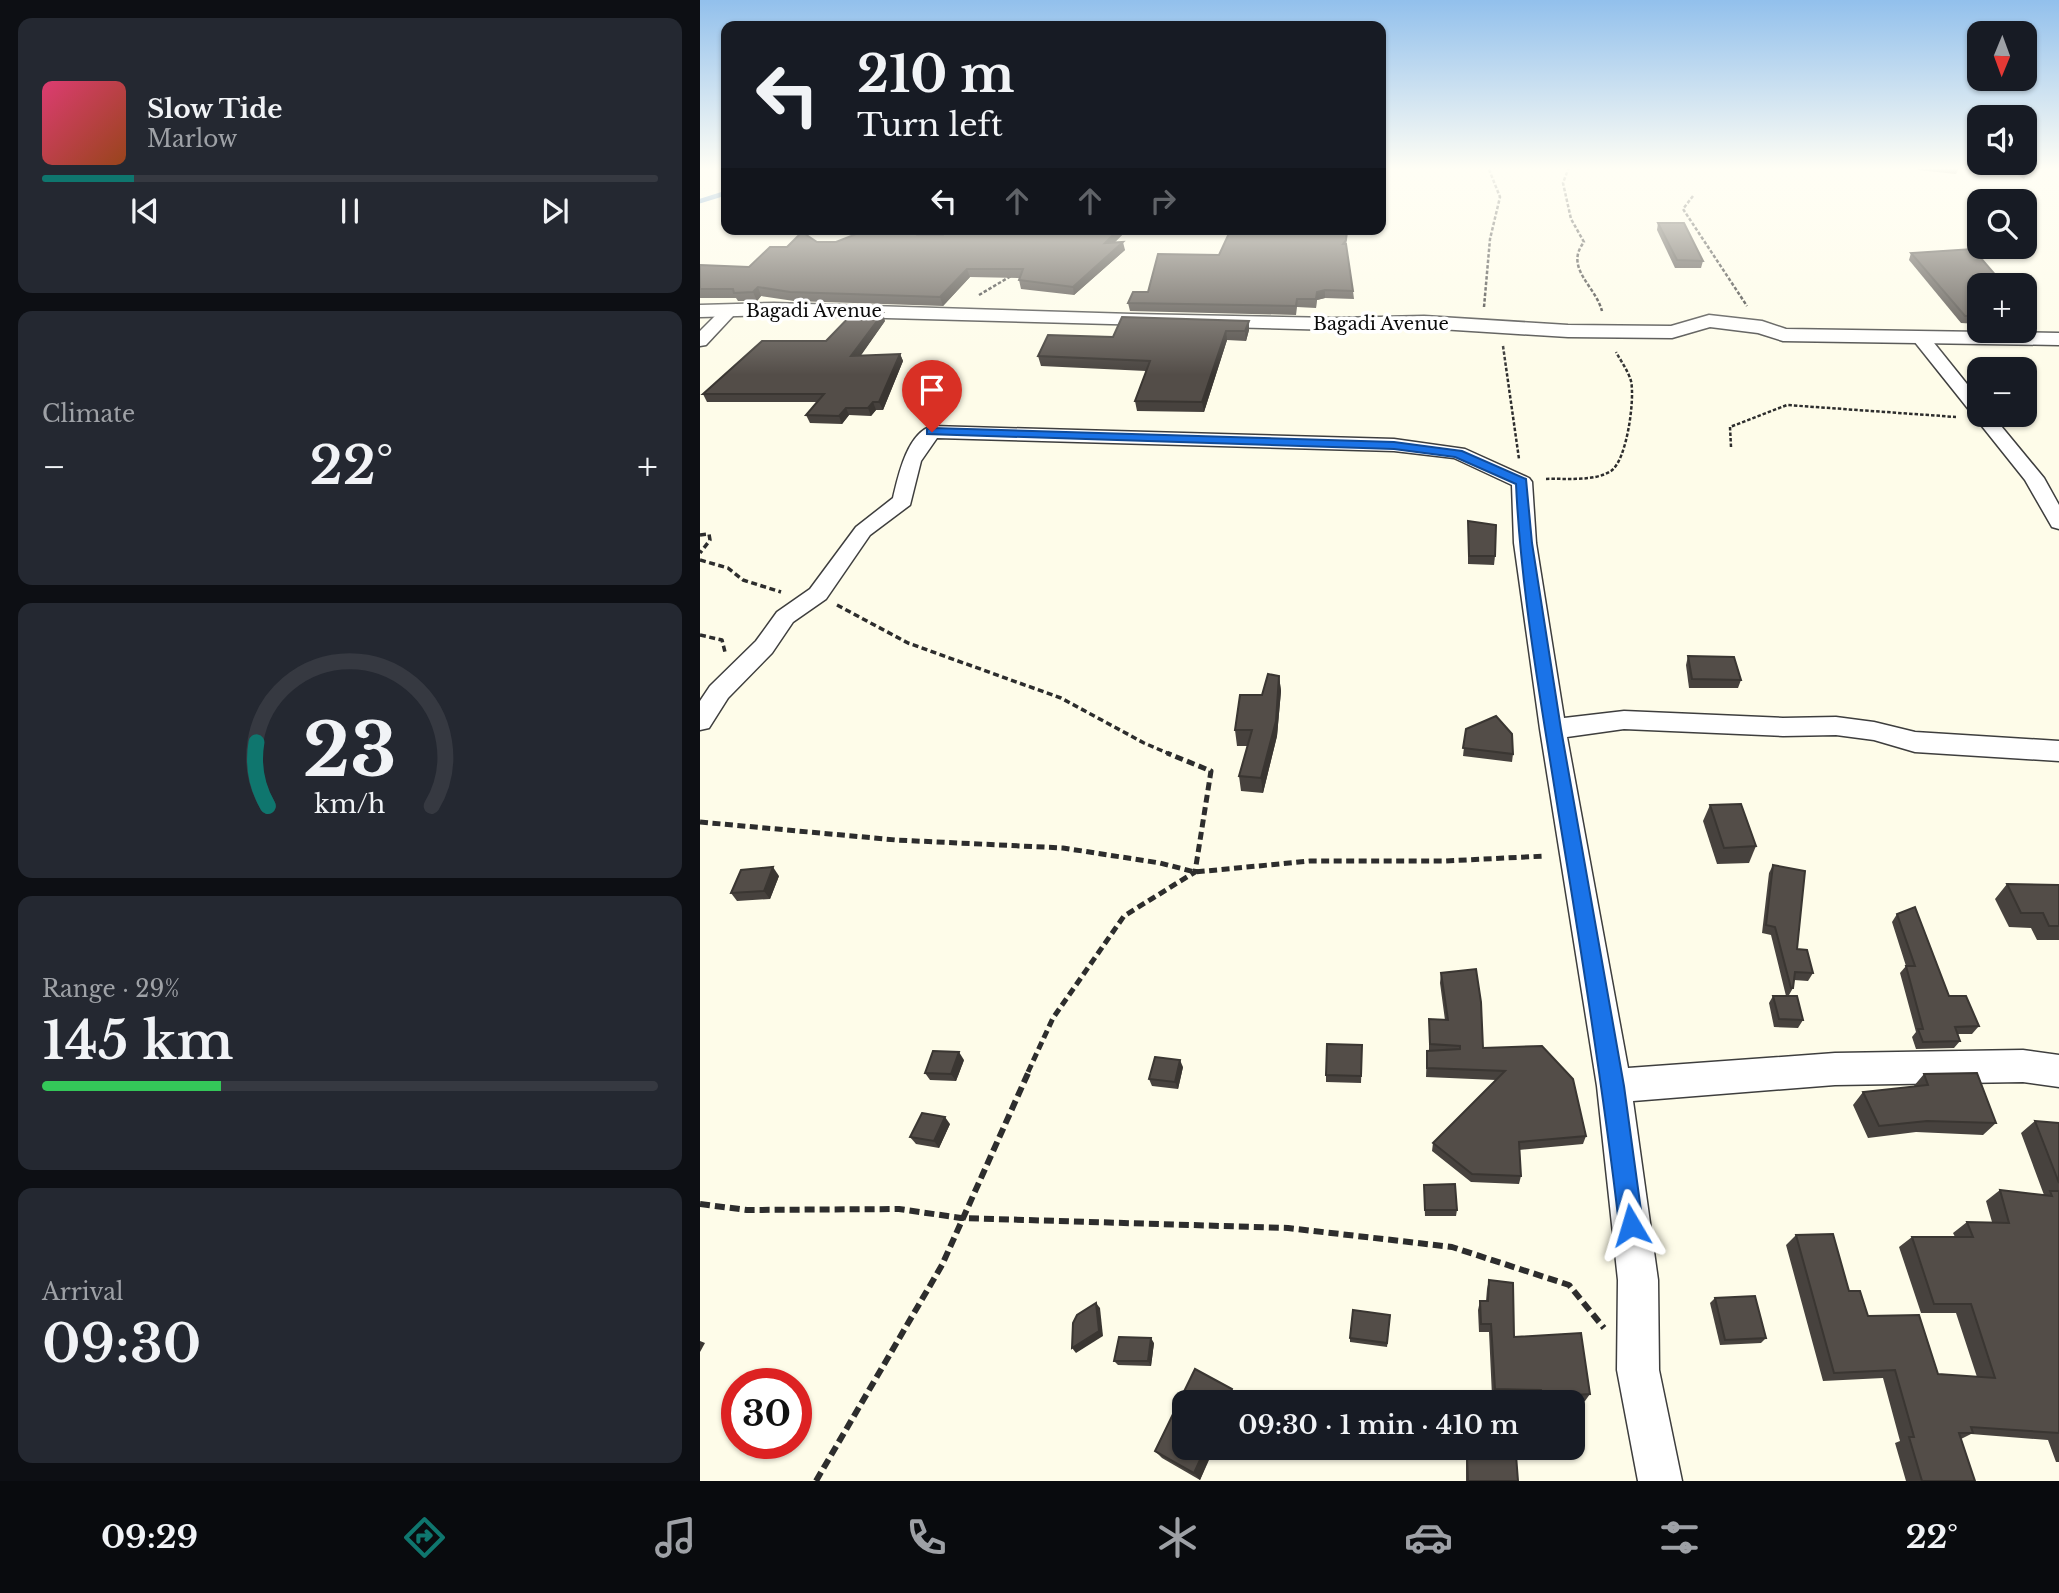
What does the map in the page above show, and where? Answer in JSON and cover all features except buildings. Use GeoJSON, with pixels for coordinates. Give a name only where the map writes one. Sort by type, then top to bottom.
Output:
{"type":"FeatureCollection","features":[{"type":"Feature","properties":{"kind":"street","name":"Bagadi Avenue"},"geometry":{"type":"LineString","coordinates":[[700,312],[774,309],[1146,321],[1335,324],[1424,322],[1568,331],[1672,332],[1709,321],[1762,327],[1783,335],[2059,340]]}},
{"type":"Feature","properties":{"kind":"street"},"geometry":{"type":"LineString","coordinates":[[700,341],[728,312]]}},
{"type":"Feature","properties":{"kind":"street"},"geometry":{"type":"LineString","coordinates":[[1920,337],[1967,395]]}},
{"type":"Feature","properties":{"kind":"street"},"geometry":{"type":"LineString","coordinates":[[1993,427],[2034,478],[2059,523]]}},
{"type":"Feature","properties":{"kind":"street"},"geometry":{"type":"LineString","coordinates":[[700,721],[719,692],[764,648],[785,617],[818,594],[863,531],[903,500],[911,461],[932,432],[1394,445],[1458,453],[1522,482],[1525,543],[1553,729],[1614,1086],[1638,1280],[1638,1370],[1660,1481]]}},
{"type":"Feature","properties":{"kind":"street"},"geometry":{"type":"LineString","coordinates":[[1553,729],[1625,720],[1758,726],[1836,726],[1874,731],[1915,742],[2059,751]]}},
{"type":"Feature","properties":{"kind":"street"},"geometry":{"type":"LineString","coordinates":[[1614,1086],[1835,1069],[2023,1066],[2059,1071]]}},
{"type":"Feature","properties":{"kind":"path"},"geometry":{"type":"LineString","coordinates":[[1522,482],[1601,475],[1615,468],[1621,457],[1634,398],[1631,381],[1605,330],[1600,302],[1577,270],[1574,257],[1584,242],[1581,236]]}},
{"type":"Feature","properties":{"kind":"path"},"geometry":{"type":"LineString","coordinates":[[1703,236],[1728,280],[1762,327]]}},
{"type":"Feature","properties":{"kind":"path"},"geometry":{"type":"LineString","coordinates":[[957,313],[986,289],[1021,271]]}},
{"type":"Feature","properties":{"kind":"path"},"geometry":{"type":"LineString","coordinates":[[1731,447],[1730,427],[1787,405],[1967,413]]}},
{"type":"Feature","properties":{"kind":"path"},"geometry":{"type":"LineString","coordinates":[[700,535],[709,534],[710,540],[700,553]]}},
{"type":"Feature","properties":{"kind":"path"},"geometry":{"type":"LineString","coordinates":[[700,560],[728,568],[743,580],[784,593],[789,604],[785,617]]}},
{"type":"Feature","properties":{"kind":"path"},"geometry":{"type":"LineString","coordinates":[[816,1481],[942,1265],[1053,1018],[1124,916],[1195,872],[1211,771],[1144,743],[1061,698],[908,643],[818,594]]}},
{"type":"Feature","properties":{"kind":"path"},"geometry":{"type":"LineString","coordinates":[[700,822],[896,840],[1063,848],[1160,863],[1195,872],[1310,861],[1446,861],[1574,855]]}},
{"type":"Feature","properties":{"kind":"path"},"geometry":{"type":"LineString","coordinates":[[700,1204],[747,1210],[898,1209],[961,1218],[1288,1228],[1452,1247],[1569,1285],[1638,1370]]}},
{"type":"Feature","properties":{"kind":"route"},"geometry":{"type":"LineString","coordinates":[[932,432],[1394,445],[1458,453],[1522,482],[1525,543],[1553,729],[1614,1086],[1631,1225]]}}]}
